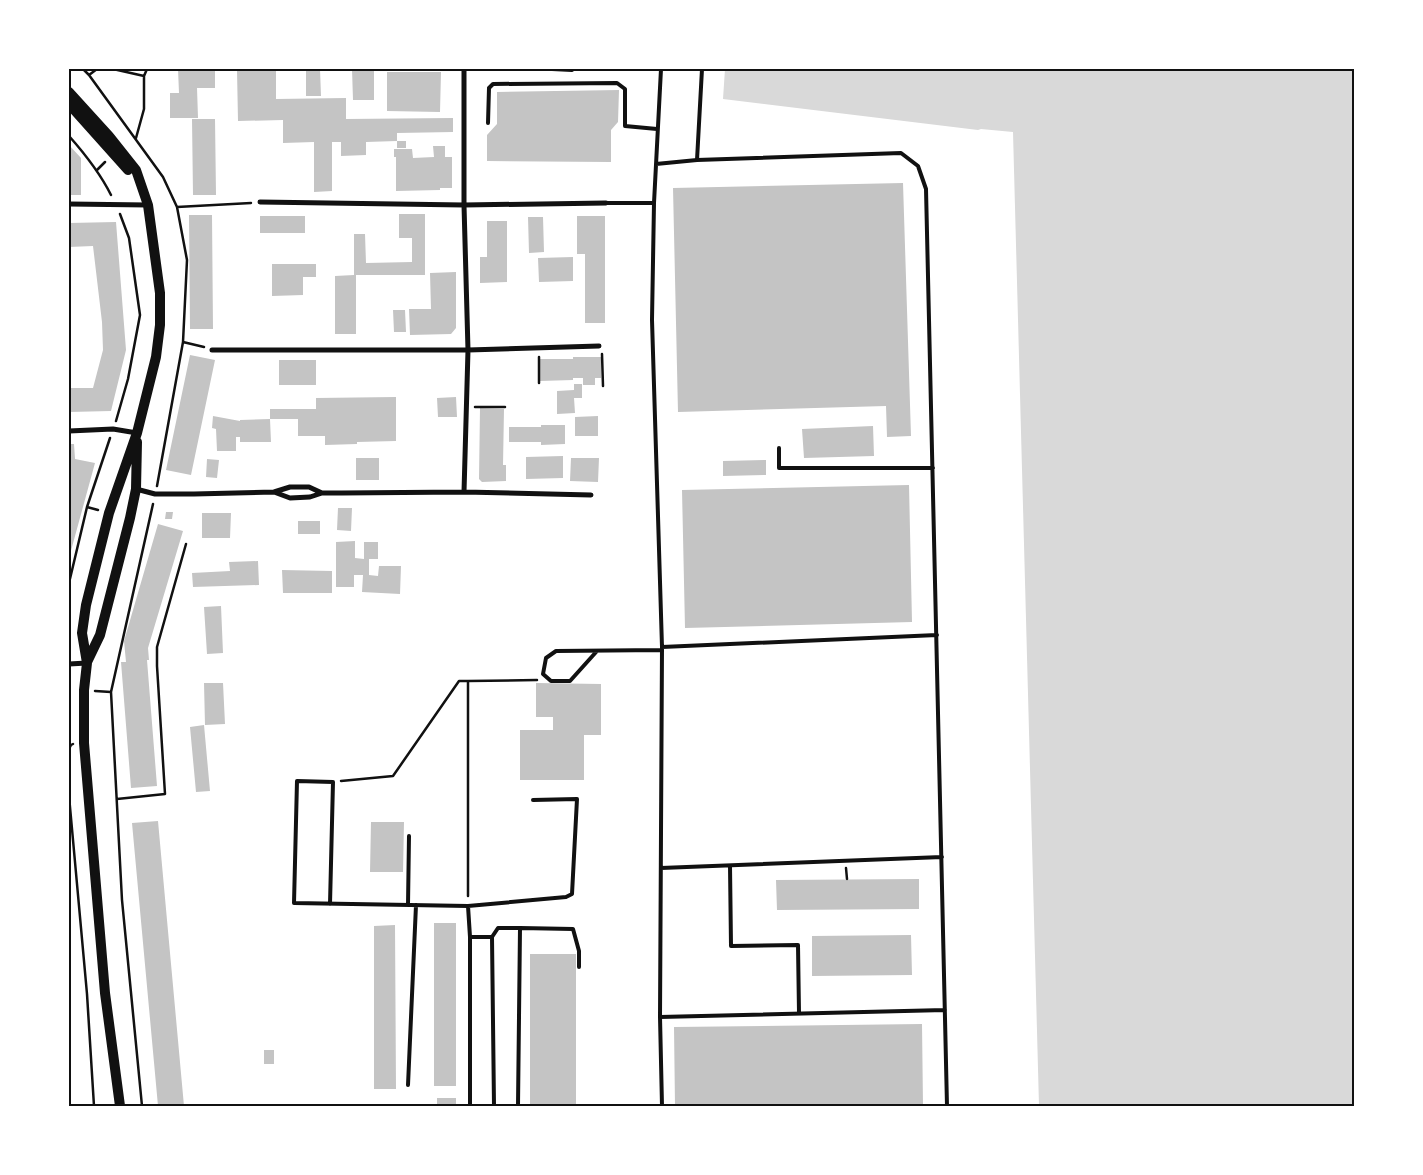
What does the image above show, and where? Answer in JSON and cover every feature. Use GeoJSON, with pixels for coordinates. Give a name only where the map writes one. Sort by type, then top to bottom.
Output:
{"type":"FeatureCollection","features":[{"type":"Feature","properties":{"kind":"main road"},"geometry":{"type":"LineString","coordinates":[[69,92],[109,136],[136,170],[148,205],[160,293],[160,325],[156,358],[138,433],[109,512],[86,605],[82,633],[87,663],[84,690],[84,743],[105,993],[120,1106]]}},
{"type":"Feature","properties":{"kind":"main road"},"geometry":{"type":"LineString","coordinates":[[69,104],[131,173],[148,205]]}},
{"type":"Feature","properties":{"kind":"main road"},"geometry":{"type":"LineString","coordinates":[[87,663],[100,635],[136,489],[138,433]]}},
{"type":"Feature","properties":{"kind":"street"},"geometry":{"type":"LineString","coordinates":[[464,69],[464,206],[468,350],[464,492]]}},
{"type":"Feature","properties":{"kind":"street"},"geometry":{"type":"LineString","coordinates":[[260,202],[464,206],[606,203]]}},
{"type":"Feature","properties":{"kind":"street"},"geometry":{"type":"LineString","coordinates":[[69,204],[148,205]]}},
{"type":"Feature","properties":{"kind":"street"},"geometry":{"type":"LineString","coordinates":[[212,350],[468,350],[599,346]]}},
{"type":"Feature","properties":{"kind":"street"},"geometry":{"type":"LineString","coordinates":[[69,432],[113,429],[138,433]]}},
{"type":"Feature","properties":{"kind":"street"},"geometry":{"type":"LineString","coordinates":[[136,489],[155,494],[274,492],[290,487],[309,487],[322,493]]}},
{"type":"Feature","properties":{"kind":"street"},"geometry":{"type":"LineString","coordinates":[[274,492],[290,498],[310,497],[322,493],[464,492],[591,495]]}},
{"type":"Feature","properties":{"kind":"street"},"geometry":{"type":"LineString","coordinates":[[69,664],[87,663]]}},
{"type":"Feature","properties":{"kind":"lane"},"geometry":{"type":"LineString","coordinates":[[552,69],[572,70]]}},
{"type":"Feature","properties":{"kind":"lane"},"geometry":{"type":"LineString","coordinates":[[661,69],[654,203],[652,320],[662,648],[660,1017],[662,1106]]}},
{"type":"Feature","properties":{"kind":"lane"},"geometry":{"type":"LineString","coordinates":[[697,160],[702,69]]}},
{"type":"Feature","properties":{"kind":"lane"},"geometry":{"type":"LineString","coordinates":[[488,123],[488,88],[493,84],[617,83],[625,89],[624,126],[657,129]]}},
{"type":"Feature","properties":{"kind":"lane"},"geometry":{"type":"LineString","coordinates":[[656,164],[697,160],[901,153],[918,166],[926,189],[947,1106]]}},
{"type":"Feature","properties":{"kind":"lane"},"geometry":{"type":"LineString","coordinates":[[606,203],[654,203]]}},
{"type":"Feature","properties":{"kind":"lane"},"geometry":{"type":"LineString","coordinates":[[778,448],[779,468],[933,468]]}},
{"type":"Feature","properties":{"kind":"lane"},"geometry":{"type":"LineString","coordinates":[[597,651],[570,681],[551,681],[543,674],[546,658],[556,651],[597,651],[937,635]]}},
{"type":"Feature","properties":{"kind":"lane"},"geometry":{"type":"LineString","coordinates":[[330,904],[333,782],[297,781],[294,903],[330,904],[468,906],[566,897],[572,894],[577,799],[533,800]]}},
{"type":"Feature","properties":{"kind":"lane"},"geometry":{"type":"LineString","coordinates":[[408,905],[409,836]]}},
{"type":"Feature","properties":{"kind":"lane"},"geometry":{"type":"LineString","coordinates":[[661,868],[942,858]]}},
{"type":"Feature","properties":{"kind":"lane"},"geometry":{"type":"LineString","coordinates":[[730,866],[731,946],[798,945],[798,1013]]}},
{"type":"Feature","properties":{"kind":"lane"},"geometry":{"type":"LineString","coordinates":[[408,1085],[416,905]]}},
{"type":"Feature","properties":{"kind":"lane"},"geometry":{"type":"LineString","coordinates":[[468,906],[470,937],[470,1106]]}},
{"type":"Feature","properties":{"kind":"lane"},"geometry":{"type":"LineString","coordinates":[[494,1106],[492,937],[498,928],[573,929],[579,951],[579,967]]}},
{"type":"Feature","properties":{"kind":"lane"},"geometry":{"type":"LineString","coordinates":[[518,1106],[520,928]]}},
{"type":"Feature","properties":{"kind":"lane"},"geometry":{"type":"LineString","coordinates":[[470,937],[492,937]]}},
{"type":"Feature","properties":{"kind":"lane"},"geometry":{"type":"LineString","coordinates":[[660,1017],[945,1010]]}},
{"type":"Feature","properties":{"kind":"path"},"geometry":{"type":"LineString","coordinates":[[83,69],[89,74],[163,177],[177,207],[188,260],[184,342],[155,494],[111,692],[122,900],[142,1106]]}},
{"type":"Feature","properties":{"kind":"path"},"geometry":{"type":"LineString","coordinates":[[89,74],[97,69]]}},
{"type":"Feature","properties":{"kind":"path"},"geometry":{"type":"LineString","coordinates":[[113,69],[144,76]]}},
{"type":"Feature","properties":{"kind":"path"},"geometry":{"type":"LineString","coordinates":[[136,139],[144,109],[144,76],[147,69]]}},
{"type":"Feature","properties":{"kind":"path"},"geometry":{"type":"LineString","coordinates":[[69,136],[105,182],[116,204],[129,238],[140,315],[128,379],[87,507],[69,583]]}},
{"type":"Feature","properties":{"kind":"path"},"geometry":{"type":"LineString","coordinates":[[177,207],[260,202]]}},
{"type":"Feature","properties":{"kind":"path"},"geometry":{"type":"LineString","coordinates":[[184,342],[212,350]]}},
{"type":"Feature","properties":{"kind":"path"},"geometry":{"type":"LineString","coordinates":[[599,346],[603,356],[603,386]]}},
{"type":"Feature","properties":{"kind":"path"},"geometry":{"type":"LineString","coordinates":[[539,348],[539,383]]}},
{"type":"Feature","properties":{"kind":"path"},"geometry":{"type":"LineString","coordinates":[[466,407],[504,408]]}},
{"type":"Feature","properties":{"kind":"path"},"geometry":{"type":"LineString","coordinates":[[117,799],[165,794],[157,666],[158,647],[186,544]]}},
{"type":"Feature","properties":{"kind":"path"},"geometry":{"type":"LineString","coordinates":[[333,782],[393,776],[460,681],[536,681],[543,674]]}},
{"type":"Feature","properties":{"kind":"path"},"geometry":{"type":"LineString","coordinates":[[468,681],[468,906]]}},
{"type":"Feature","properties":{"kind":"path"},"geometry":{"type":"LineString","coordinates":[[69,796],[86,985],[94,1106]]}},
{"type":"Feature","properties":{"kind":"shaded area"},"geometry":{"type":"Polygon","coordinates":[[[725,69],[1354,69],[1354,1106],[1039,1106],[1013,132],[978,130],[723,99],[725,69]]]}},
{"type":"Feature","properties":{"kind":"building"},"geometry":{"type":"Polygon","coordinates":[[[178,69],[215,69],[215,88],[197,88],[198,118],[170,118],[170,93],[179,93],[178,69]]]}},
{"type":"Feature","properties":{"kind":"building"},"geometry":{"type":"Polygon","coordinates":[[[276,69],[276,99],[346,98],[346,119],[453,118],[453,132],[397,133],[397,141],[366,142],[366,155],[341,156],[341,142],[332,142],[332,191],[314,192],[314,142],[283,143],[283,120],[238,121],[237,70],[276,69]]]}},
{"type":"Feature","properties":{"kind":"building"},"geometry":{"type":"Polygon","coordinates":[[[306,69],[320,69],[321,96],[306,96],[306,69]]]}},
{"type":"Feature","properties":{"kind":"building"},"geometry":{"type":"Polygon","coordinates":[[[352,69],[374,69],[374,100],[353,100],[352,69]]]}},
{"type":"Feature","properties":{"kind":"building"},"geometry":{"type":"Polygon","coordinates":[[[387,72],[441,72],[440,112],[387,111],[387,72]]]}},
{"type":"Feature","properties":{"kind":"building"},"geometry":{"type":"Polygon","coordinates":[[[619,90],[618,122],[611,130],[611,162],[487,161],[487,135],[497,124],[497,92],[619,90]]]}},
{"type":"Feature","properties":{"kind":"building"},"geometry":{"type":"Polygon","coordinates":[[[192,119],[215,119],[216,195],[193,195],[192,119]]]}},
{"type":"Feature","properties":{"kind":"building"},"geometry":{"type":"Polygon","coordinates":[[[397,141],[406,141],[406,148],[397,148],[397,141]]]}},
{"type":"Feature","properties":{"kind":"building"},"geometry":{"type":"Polygon","coordinates":[[[69,145],[81,158],[81,195],[69,195],[69,145]]]}},
{"type":"Feature","properties":{"kind":"building"},"geometry":{"type":"Polygon","coordinates":[[[433,146],[445,146],[445,157],[452,157],[452,188],[396,191],[396,157],[394,157],[394,149],[412,149],[413,158],[434,157],[433,146]]]}},
{"type":"Feature","properties":{"kind":"building"},"geometry":{"type":"Polygon","coordinates":[[[903,183],[911,436],[887,437],[886,406],[678,412],[673,188],[903,183]]]}},
{"type":"Feature","properties":{"kind":"building"},"geometry":{"type":"Polygon","coordinates":[[[399,214],[425,214],[425,275],[356,275],[356,334],[335,334],[335,276],[354,275],[354,234],[365,234],[366,263],[412,262],[412,238],[399,238],[399,214]]]}},
{"type":"Feature","properties":{"kind":"building"},"geometry":{"type":"Polygon","coordinates":[[[189,215],[212,215],[213,329],[190,329],[189,215]]]}},
{"type":"Feature","properties":{"kind":"building"},"geometry":{"type":"Polygon","coordinates":[[[260,216],[305,216],[305,233],[260,233],[260,216]]]}},
{"type":"Feature","properties":{"kind":"building"},"geometry":{"type":"Polygon","coordinates":[[[577,216],[605,216],[605,323],[585,323],[585,254],[577,254],[577,216]]]}},
{"type":"Feature","properties":{"kind":"building"},"geometry":{"type":"Polygon","coordinates":[[[528,217],[543,217],[544,252],[529,253],[528,217]]]}},
{"type":"Feature","properties":{"kind":"building"},"geometry":{"type":"Polygon","coordinates":[[[487,221],[507,221],[507,282],[480,283],[480,257],[487,257],[487,221]]]}},
{"type":"Feature","properties":{"kind":"building"},"geometry":{"type":"Polygon","coordinates":[[[116,222],[126,350],[111,411],[69,412],[69,388],[93,388],[103,350],[102,322],[93,246],[69,247],[69,223],[116,222]]]}},
{"type":"Feature","properties":{"kind":"building"},"geometry":{"type":"Polygon","coordinates":[[[573,257],[573,281],[539,282],[538,258],[573,257]]]}},
{"type":"Feature","properties":{"kind":"building"},"geometry":{"type":"Polygon","coordinates":[[[272,264],[316,264],[316,277],[303,277],[303,295],[272,296],[272,264]]]}},
{"type":"Feature","properties":{"kind":"building"},"geometry":{"type":"Polygon","coordinates":[[[456,272],[456,328],[451,334],[410,335],[409,309],[431,309],[430,273],[456,272]]]}},
{"type":"Feature","properties":{"kind":"building"},"geometry":{"type":"Polygon","coordinates":[[[69,276],[71,276],[71,289],[69,289],[69,276]]]}},
{"type":"Feature","properties":{"kind":"building"},"geometry":{"type":"Polygon","coordinates":[[[393,310],[405,310],[406,332],[394,332],[393,310]]]}},
{"type":"Feature","properties":{"kind":"building"},"geometry":{"type":"Polygon","coordinates":[[[190,355],[215,360],[191,475],[166,470],[190,355]]]}},
{"type":"Feature","properties":{"kind":"building"},"geometry":{"type":"Polygon","coordinates":[[[573,357],[601,357],[601,378],[595,378],[595,385],[583,385],[583,378],[540,381],[540,359],[573,359],[573,357]]]}},
{"type":"Feature","properties":{"kind":"building"},"geometry":{"type":"Polygon","coordinates":[[[279,360],[316,360],[316,385],[279,385],[279,360]]]}},
{"type":"Feature","properties":{"kind":"building"},"geometry":{"type":"Polygon","coordinates":[[[574,384],[582,384],[582,398],[574,398],[575,413],[557,414],[557,391],[574,390],[574,384]]]}},
{"type":"Feature","properties":{"kind":"building"},"geometry":{"type":"Polygon","coordinates":[[[396,397],[396,441],[325,445],[325,436],[298,436],[298,419],[270,419],[270,409],[316,409],[316,398],[396,397]]]}},
{"type":"Feature","properties":{"kind":"building"},"geometry":{"type":"Polygon","coordinates":[[[456,397],[457,417],[438,417],[437,398],[456,397]]]}},
{"type":"Feature","properties":{"kind":"building"},"geometry":{"type":"Polygon","coordinates":[[[480,408],[504,409],[503,465],[506,465],[506,481],[482,482],[479,479],[480,408]]]}},
{"type":"Feature","properties":{"kind":"building"},"geometry":{"type":"Polygon","coordinates":[[[213,416],[240,421],[270,419],[271,442],[240,442],[240,437],[236,437],[236,451],[217,451],[216,429],[212,428],[213,416]]]}},
{"type":"Feature","properties":{"kind":"building"},"geometry":{"type":"Polygon","coordinates":[[[598,416],[598,436],[575,436],[575,417],[598,416]]]}},
{"type":"Feature","properties":{"kind":"building"},"geometry":{"type":"Polygon","coordinates":[[[541,425],[565,425],[565,444],[541,445],[541,442],[509,442],[509,427],[541,427],[541,425]]]}},
{"type":"Feature","properties":{"kind":"building"},"geometry":{"type":"Polygon","coordinates":[[[873,426],[874,456],[804,458],[802,429],[873,426]]]}},
{"type":"Feature","properties":{"kind":"building"},"geometry":{"type":"Polygon","coordinates":[[[69,444],[74,444],[75,459],[95,463],[69,558],[69,444]]]}},
{"type":"Feature","properties":{"kind":"building"},"geometry":{"type":"Polygon","coordinates":[[[563,456],[563,478],[526,479],[526,457],[563,456]]]}},
{"type":"Feature","properties":{"kind":"building"},"geometry":{"type":"Polygon","coordinates":[[[356,458],[379,458],[379,480],[356,480],[356,458]]]}},
{"type":"Feature","properties":{"kind":"building"},"geometry":{"type":"Polygon","coordinates":[[[571,458],[599,458],[598,482],[570,481],[571,458]]]}},
{"type":"Feature","properties":{"kind":"building"},"geometry":{"type":"Polygon","coordinates":[[[207,459],[219,460],[217,478],[206,477],[207,459]]]}},
{"type":"Feature","properties":{"kind":"building"},"geometry":{"type":"Polygon","coordinates":[[[766,460],[766,475],[723,476],[723,461],[766,460]]]}},
{"type":"Feature","properties":{"kind":"building"},"geometry":{"type":"Polygon","coordinates":[[[909,485],[912,622],[685,628],[682,490],[909,485]]]}},
{"type":"Feature","properties":{"kind":"building"},"geometry":{"type":"Polygon","coordinates":[[[338,508],[352,508],[351,531],[337,530],[338,508]]]}},
{"type":"Feature","properties":{"kind":"building"},"geometry":{"type":"Polygon","coordinates":[[[166,512],[173,512],[172,519],[165,519],[166,512]]]}},
{"type":"Feature","properties":{"kind":"building"},"geometry":{"type":"Polygon","coordinates":[[[202,513],[231,513],[230,538],[202,538],[202,513]]]}},
{"type":"Feature","properties":{"kind":"building"},"geometry":{"type":"Polygon","coordinates":[[[298,521],[320,521],[320,534],[298,534],[298,521]]]}},
{"type":"Feature","properties":{"kind":"building"},"geometry":{"type":"Polygon","coordinates":[[[158,524],[183,531],[148,648],[149,660],[147,660],[157,786],[131,788],[121,662],[126,662],[124,641],[158,524]]]}},
{"type":"Feature","properties":{"kind":"building"},"geometry":{"type":"Polygon","coordinates":[[[355,541],[355,558],[364,559],[364,542],[378,542],[378,559],[369,559],[369,575],[378,576],[379,566],[401,566],[400,594],[362,592],[363,575],[354,575],[354,587],[336,587],[336,542],[355,541]]]}},
{"type":"Feature","properties":{"kind":"building"},"geometry":{"type":"Polygon","coordinates":[[[258,561],[259,585],[193,587],[192,573],[230,571],[229,562],[258,561]]]}},
{"type":"Feature","properties":{"kind":"building"},"geometry":{"type":"Polygon","coordinates":[[[282,570],[332,571],[332,593],[283,593],[282,570]]]}},
{"type":"Feature","properties":{"kind":"building"},"geometry":{"type":"Polygon","coordinates":[[[221,606],[223,653],[207,654],[204,607],[221,606]]]}},
{"type":"Feature","properties":{"kind":"building"},"geometry":{"type":"Polygon","coordinates":[[[204,683],[223,683],[225,724],[205,725],[204,683]]]}},
{"type":"Feature","properties":{"kind":"building"},"geometry":{"type":"Polygon","coordinates":[[[536,683],[601,684],[601,735],[584,735],[584,780],[520,780],[520,730],[553,730],[553,717],[536,717],[536,683]]]}},
{"type":"Feature","properties":{"kind":"building"},"geometry":{"type":"Polygon","coordinates":[[[204,725],[210,791],[196,792],[190,727],[204,725]]]}},
{"type":"Feature","properties":{"kind":"building"},"geometry":{"type":"Polygon","coordinates":[[[158,821],[184,1106],[158,1106],[132,823],[158,821]]]}},
{"type":"Feature","properties":{"kind":"building"},"geometry":{"type":"Polygon","coordinates":[[[371,822],[404,822],[403,872],[370,872],[371,822]]]}},
{"type":"Feature","properties":{"kind":"building"},"geometry":{"type":"Polygon","coordinates":[[[919,879],[919,909],[777,910],[776,880],[919,879]]]}},
{"type":"Feature","properties":{"kind":"building"},"geometry":{"type":"Polygon","coordinates":[[[434,923],[456,923],[456,1086],[434,1086],[434,923]]]}},
{"type":"Feature","properties":{"kind":"building"},"geometry":{"type":"Polygon","coordinates":[[[395,925],[396,1089],[374,1089],[374,926],[395,925]]]}},
{"type":"Feature","properties":{"kind":"building"},"geometry":{"type":"Polygon","coordinates":[[[911,935],[912,975],[812,976],[812,936],[911,935]]]}},
{"type":"Feature","properties":{"kind":"building"},"geometry":{"type":"Polygon","coordinates":[[[530,954],[576,954],[576,1106],[530,1106],[530,954]]]}},
{"type":"Feature","properties":{"kind":"building"},"geometry":{"type":"Polygon","coordinates":[[[922,1024],[923,1106],[675,1106],[674,1027],[922,1024]]]}},
{"type":"Feature","properties":{"kind":"building"},"geometry":{"type":"Polygon","coordinates":[[[264,1050],[274,1050],[274,1064],[264,1064],[264,1050]]]}},
{"type":"Feature","properties":{"kind":"building"},"geometry":{"type":"Polygon","coordinates":[[[437,1098],[456,1098],[456,1106],[437,1106],[437,1098]]]}}]}
